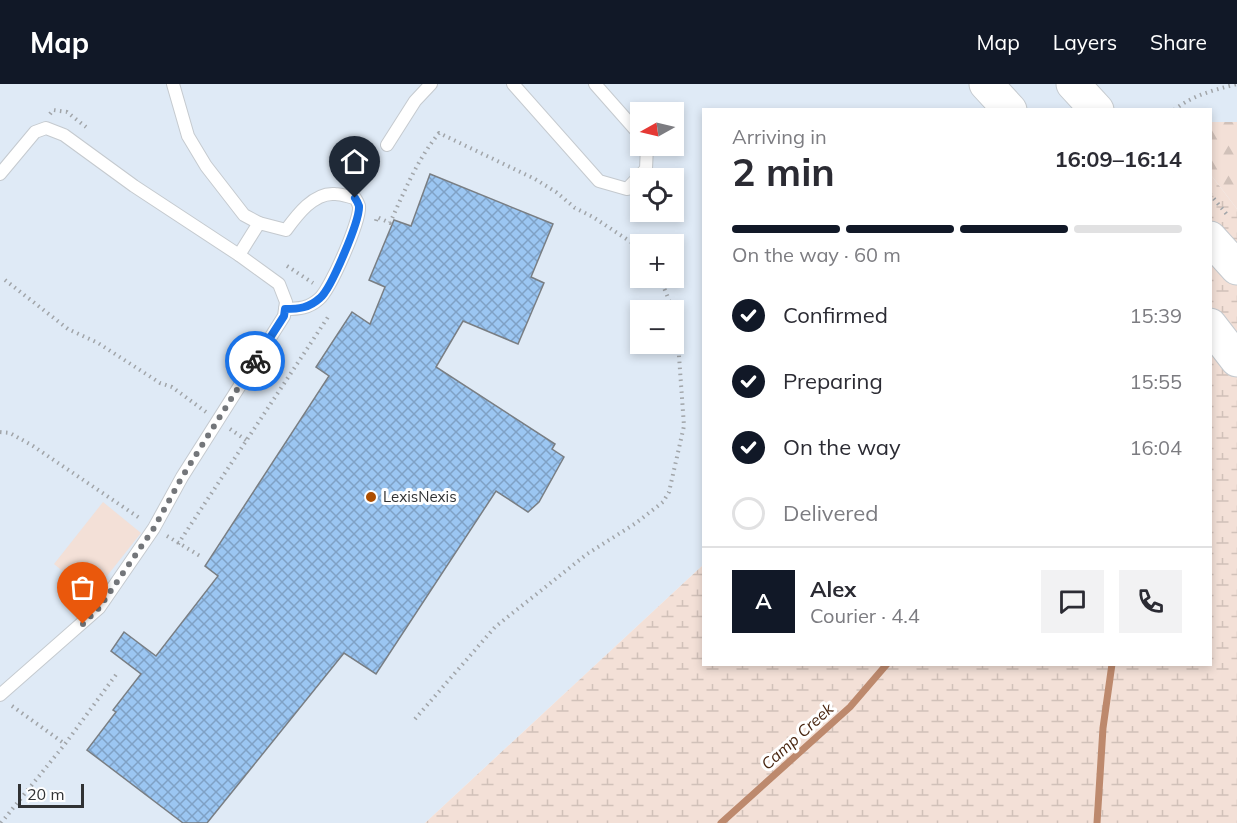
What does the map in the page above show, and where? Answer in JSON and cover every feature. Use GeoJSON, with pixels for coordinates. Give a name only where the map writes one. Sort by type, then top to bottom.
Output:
{"type":"FeatureCollection","features":[{"type":"Feature","properties":{"kind":"main road"},"geometry":{"type":"LineString","coordinates":[[986,84],[1008,108]]}},
{"type":"Feature","properties":{"kind":"main road"},"geometry":{"type":"LineString","coordinates":[[1073,84],[1095,108]]}},
{"type":"Feature","properties":{"kind":"main road"},"geometry":{"type":"LineString","coordinates":[[1220,228],[1237,268]]}},
{"type":"Feature","properties":{"kind":"main road"},"geometry":{"type":"LineString","coordinates":[[1212,328],[1237,360]]}},
{"type":"Feature","properties":{"kind":"lane"},"geometry":{"type":"LineString","coordinates":[[387,145],[416,101],[431,84]]}},
{"type":"Feature","properties":{"kind":"lane"},"geometry":{"type":"LineString","coordinates":[[513,84],[599,181],[627,189],[646,169],[647,156]]}},
{"type":"Feature","properties":{"kind":"lane"},"geometry":{"type":"LineString","coordinates":[[595,84],[630,124]]}},
{"type":"Feature","properties":{"kind":"lane"},"geometry":{"type":"LineString","coordinates":[[175,85],[188,136],[206,166],[244,215],[259,223],[286,230],[301,210],[318,198],[334,193],[355,198],[358,204],[359,209],[350,240],[326,292],[319,300],[303,309],[285,309]]}},
{"type":"Feature","properties":{"kind":"lane"},"geometry":{"type":"LineString","coordinates":[[0,174],[35,132],[46,128],[64,135],[134,186],[279,284],[286,302],[284,316],[182,477],[154,528],[99,608],[5,700]]}},
{"type":"Feature","properties":{"kind":"lane"},"geometry":{"type":"LineString","coordinates":[[239,255],[259,223]]}},
{"type":"Feature","properties":{"kind":"path"},"geometry":{"type":"LineString","coordinates":[[1176,108],[1206,92],[1237,84]]}},
{"type":"Feature","properties":{"kind":"path"},"geometry":{"type":"LineString","coordinates":[[373,227],[377,217],[390,223],[427,148],[439,133],[535,179],[575,208],[630,242]]}},
{"type":"Feature","properties":{"kind":"path"},"geometry":{"type":"LineString","coordinates":[[1212,201],[1220,228]]}},
{"type":"Feature","properties":{"kind":"path"},"geometry":{"type":"LineString","coordinates":[[5,280],[68,329],[98,343],[160,383],[172,387],[246,440]]}},
{"type":"Feature","properties":{"kind":"path"},"geometry":{"type":"LineString","coordinates":[[178,544],[334,308]]}},
{"type":"Feature","properties":{"kind":"path"},"geometry":{"type":"LineString","coordinates":[[414,719],[495,627],[587,554],[636,523],[663,502],[669,492],[684,426],[679,354]]}},
{"type":"Feature","properties":{"kind":"path"},"geometry":{"type":"LineString","coordinates":[[0,432],[10,433],[33,446],[178,544],[200,556]]}},
{"type":"Feature","properties":{"kind":"path"},"geometry":{"type":"LineString","coordinates":[[1,823],[65,744],[118,672]]}},
{"type":"Feature","properties":{"kind":"path"},"geometry":{"type":"LineString","coordinates":[[5,700],[65,744]]}},
{"type":"Feature","properties":{"kind":"shaded area"},"geometry":{"type":"Polygon","coordinates":[[[0,84],[1237,84],[1237,122],[1212,122],[1212,108],[702,108],[702,566],[425,823],[0,823],[0,84]]]}},
{"type":"Feature","properties":{"kind":"green space"},"geometry":{"type":"Polygon","coordinates":[[[1212,122],[1237,122],[1237,209],[1212,176],[1212,122]]]}},
{"type":"Feature","properties":{"kind":"green space"},"geometry":{"type":"Polygon","coordinates":[[[1212,176],[1237,209],[1237,823],[425,823],[702,566],[702,666],[1212,666],[1212,176]]]}},
{"type":"Feature","properties":{"kind":"green space"},"geometry":{"type":"Polygon","coordinates":[[[103,502],[141,533],[92,595],[54,564],[103,502]]]}},
{"type":"Feature","properties":{"kind":"building","name":"LexisNexis"},"geometry":{"type":"Polygon","coordinates":[[[430,174],[553,224],[531,277],[544,283],[518,344],[463,321],[436,367],[555,444],[552,449],[564,457],[539,502],[528,512],[496,491],[376,674],[344,653],[207,823],[183,823],[87,750],[116,712],[113,710],[141,674],[111,651],[124,632],[156,656],[218,576],[205,566],[329,376],[316,367],[352,312],[370,324],[385,287],[369,280],[394,220],[411,226],[430,174]]]}},
{"type":"Feature","properties":{"kind":"waterway","name":"Camp Creek"},"geometry":{"type":"LineString","coordinates":[[721,823],[850,707],[885,666]]}},
{"type":"Feature","properties":{"kind":"waterway"},"geometry":{"type":"LineString","coordinates":[[1097,823],[1103,728],[1112,666]]}},
{"type":"Feature","properties":{"kind":"way so far"},"geometry":{"type":"LineString","coordinates":[[83,624],[99,608],[154,528],[182,477],[255,361]]}},
{"type":"Feature","properties":{"kind":"place","name":"LexisNexis"},"geometry":{"type":"Point","coordinates":[371,497]}},
{"type":"Feature","properties":{"kind":"route"},"geometry":{"type":"LineString","coordinates":[[255,361],[284,316],[285,309],[303,309],[319,300],[326,292],[350,240],[359,209],[355,198]]}}]}
